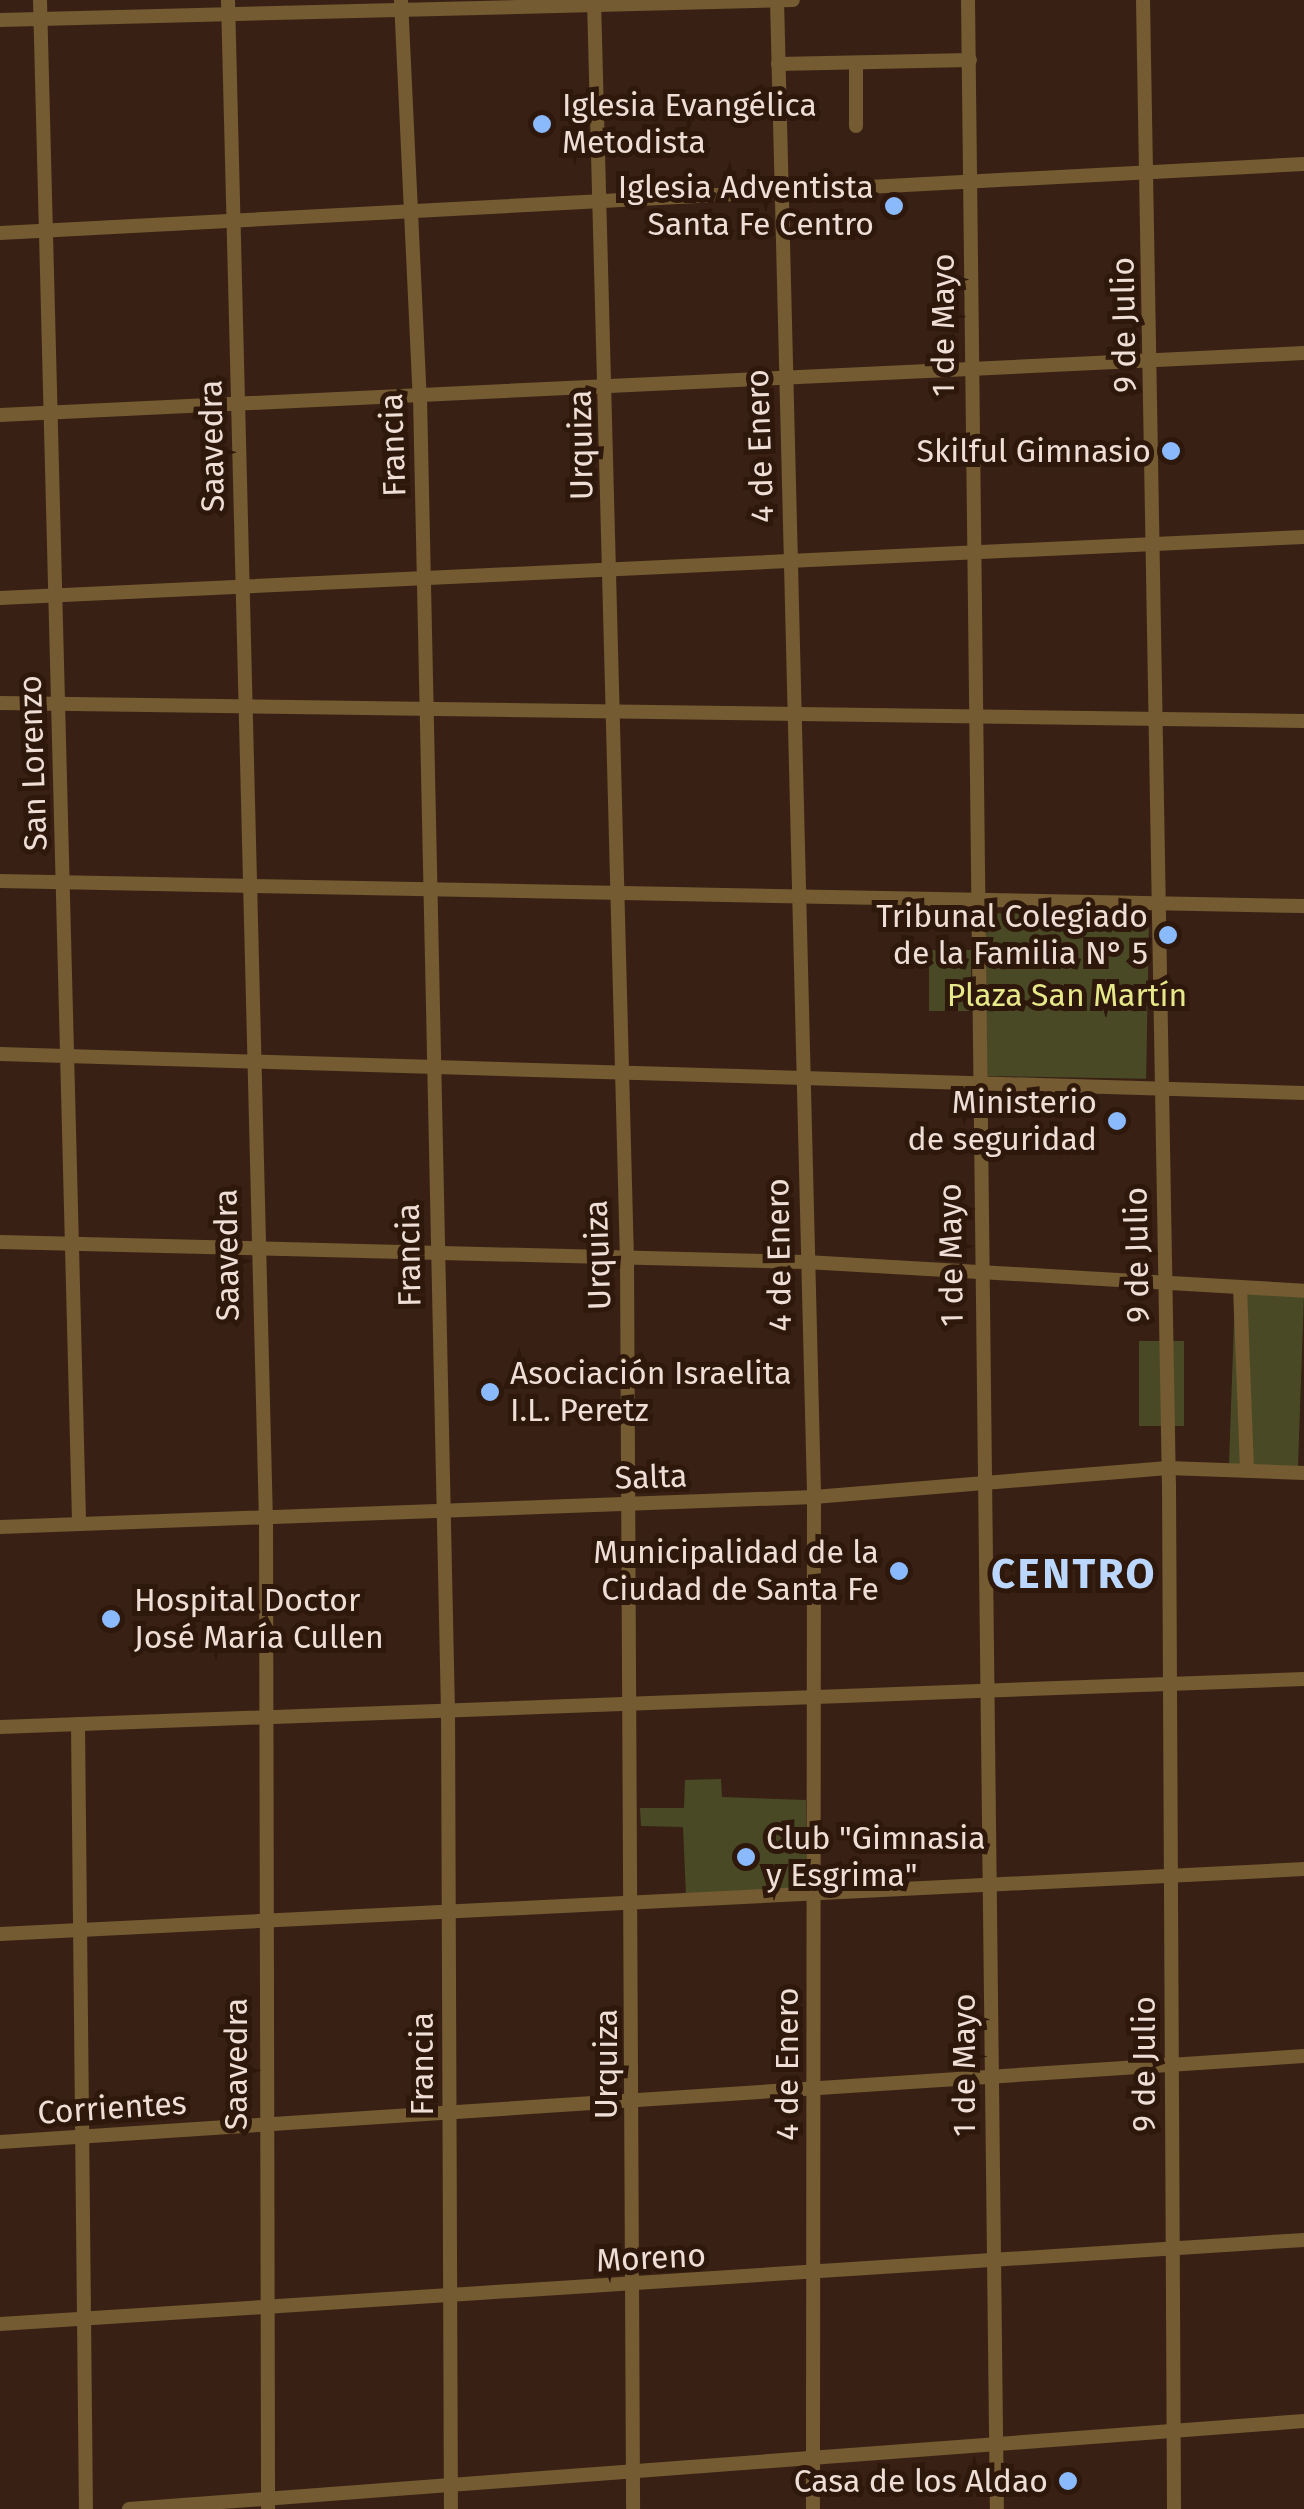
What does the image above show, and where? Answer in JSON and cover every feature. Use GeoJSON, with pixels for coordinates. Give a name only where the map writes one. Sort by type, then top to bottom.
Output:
{"type":"FeatureCollection","features":[{"type":"Feature","properties":{"kind":"street","name":"San Lorenzo"},"geometry":{"type":"LineString","coordinates":[[40,0],[79,1524]]}},
{"type":"Feature","properties":{"kind":"street","name":"Saavedra"},"geometry":{"type":"LineString","coordinates":[[228,0],[254,1248],[266,1520],[263,1921],[268,2504]]}},
{"type":"Feature","properties":{"kind":"street","name":"4 de Enero"},"geometry":{"type":"LineString","coordinates":[[777,0],[814,1497],[813,2509]]}},
{"type":"Feature","properties":{"kind":"street"},"geometry":{"type":"LineString","coordinates":[[0,20],[228,17],[401,6],[792,0]]}},
{"type":"Feature","properties":{"kind":"street","name":"1 de Mayo"},"geometry":{"type":"LineString","coordinates":[[968,0],[975,1084],[997,2509]]}},
{"type":"Feature","properties":{"kind":"street","name":"9 de Julio"},"geometry":{"type":"LineString","coordinates":[[1143,0],[1156,544],[1168,1468],[1174,2509]]}},
{"type":"Feature","properties":{"kind":"street","name":"Urquiza"},"geometry":{"type":"LineString","coordinates":[[594,3],[608,388],[618,1072],[627,1258],[635,1902],[633,2509]]}},
{"type":"Feature","properties":{"kind":"street","name":"Francia"},"geometry":{"type":"LineString","coordinates":[[401,6],[420,398],[448,1708],[451,2509]]}},
{"type":"Feature","properties":{"kind":"street"},"geometry":{"type":"LineString","coordinates":[[778,64],[970,60]]}},
{"type":"Feature","properties":{"kind":"street"},"geometry":{"type":"LineString","coordinates":[[856,65],[856,126]]}},
{"type":"Feature","properties":{"kind":"street"},"geometry":{"type":"LineString","coordinates":[[0,233],[601,205],[1304,164]]}},
{"type":"Feature","properties":{"kind":"street"},"geometry":{"type":"LineString","coordinates":[[0,414],[420,398],[1304,353]]}},
{"type":"Feature","properties":{"kind":"street"},"geometry":{"type":"LineString","coordinates":[[0,598],[1304,537]]}},
{"type":"Feature","properties":{"kind":"street"},"geometry":{"type":"LineString","coordinates":[[0,703],[1304,721]]}},
{"type":"Feature","properties":{"kind":"street"},"geometry":{"type":"LineString","coordinates":[[0,881],[1304,906]]}},
{"type":"Feature","properties":{"kind":"street"},"geometry":{"type":"LineString","coordinates":[[0,1054],[1304,1093]]}},
{"type":"Feature","properties":{"kind":"street"},"geometry":{"type":"LineString","coordinates":[[0,1242],[806,1262],[1304,1290]]}},
{"type":"Feature","properties":{"kind":"street"},"geometry":{"type":"LineString","coordinates":[[1240,1286],[1247,1471]]}},
{"type":"Feature","properties":{"kind":"street","name":"Salta"},"geometry":{"type":"LineString","coordinates":[[0,1528],[814,1497],[1168,1468],[1304,1473]]}},
{"type":"Feature","properties":{"kind":"street"},"geometry":{"type":"LineString","coordinates":[[0,1726],[448,1708],[985,1694],[1304,1679]]}},
{"type":"Feature","properties":{"kind":"street"},"geometry":{"type":"LineString","coordinates":[[78,1724],[86,2509]]}},
{"type":"Feature","properties":{"kind":"street"},"geometry":{"type":"LineString","coordinates":[[0,1934],[816,1891],[1171,1881],[1304,1869]]}},
{"type":"Feature","properties":{"kind":"street","name":"Corrientes"},"geometry":{"type":"LineString","coordinates":[[0,2142],[264,2126],[633,2096],[1304,2056]]}},
{"type":"Feature","properties":{"kind":"street","name":"Moreno"},"geometry":{"type":"LineString","coordinates":[[0,2324],[632,2288],[1304,2240]]}},
{"type":"Feature","properties":{"kind":"street"},"geometry":{"type":"LineString","coordinates":[[130,2509],[268,2504],[452,2484],[1304,2421]]}},
{"type":"Feature","properties":{"kind":"green space","name":"Plaza San Martín"},"geometry":{"type":"Polygon","coordinates":[[[986,913],[1149,916],[1146,1079],[983,1076],[986,913]]]}},
{"type":"Feature","properties":{"kind":"green space"},"geometry":{"type":"Polygon","coordinates":[[[929,950],[971,950],[971,1011],[929,1011],[929,950]]]}},
{"type":"Feature","properties":{"kind":"green space"},"geometry":{"type":"Polygon","coordinates":[[[1235,1293],[1304,1295],[1298,1467],[1229,1465],[1235,1293]]]}},
{"type":"Feature","properties":{"kind":"green space"},"geometry":{"type":"Polygon","coordinates":[[[1139,1341],[1184,1341],[1184,1426],[1139,1426],[1139,1341]]]}},
{"type":"Feature","properties":{"kind":"green space","name":"Club \"Gimnasia y Esgrima\""},"geometry":{"type":"Polygon","coordinates":[[[721,1779],[722,1797],[806,1800],[807,1887],[686,1895],[683,1827],[641,1826],[640,1808],[684,1808],[685,1780],[721,1779]]]}},
{"type":"Feature","properties":{"kind":"place","name":"Iglesia Evangélica Metodista"},"geometry":{"type":"Point","coordinates":[542,124]}},
{"type":"Feature","properties":{"kind":"place","name":"Iglesia Adventista Santa Fe Centro"},"geometry":{"type":"Point","coordinates":[894,206]}},
{"type":"Feature","properties":{"kind":"place","name":"Skilful Gimnasio"},"geometry":{"type":"Point","coordinates":[1171,451]}},
{"type":"Feature","properties":{"kind":"place","name":"Tribunal Colegiado de la Familia N° 5"},"geometry":{"type":"Point","coordinates":[1168,935]}},
{"type":"Feature","properties":{"kind":"place","name":"Ministerio de seguridad"},"geometry":{"type":"Point","coordinates":[1117,1121]}},
{"type":"Feature","properties":{"kind":"place","name":"Asociación Israelita I.L. Peretz"},"geometry":{"type":"Point","coordinates":[490,1392]}},
{"type":"Feature","properties":{"kind":"place","name":"Municipalidad de la Ciudad de Santa Fe"},"geometry":{"type":"Point","coordinates":[899,1571]}},
{"type":"Feature","properties":{"kind":"place","name":"Hospital Doctor José María Cullen"},"geometry":{"type":"Point","coordinates":[111,1619]}},
{"type":"Feature","properties":{"kind":"place","name":"Club \"Gimnasia y Esgrima\""},"geometry":{"type":"Point","coordinates":[746,1857]}},
{"type":"Feature","properties":{"kind":"place","name":"Casa de los Aldao"},"geometry":{"type":"Point","coordinates":[1068,2481]}},
{"type":"Feature","properties":{"kind":"district","name":"CENTRO"},"geometry":{"type":"Point","coordinates":[1074,1574]}}]}
